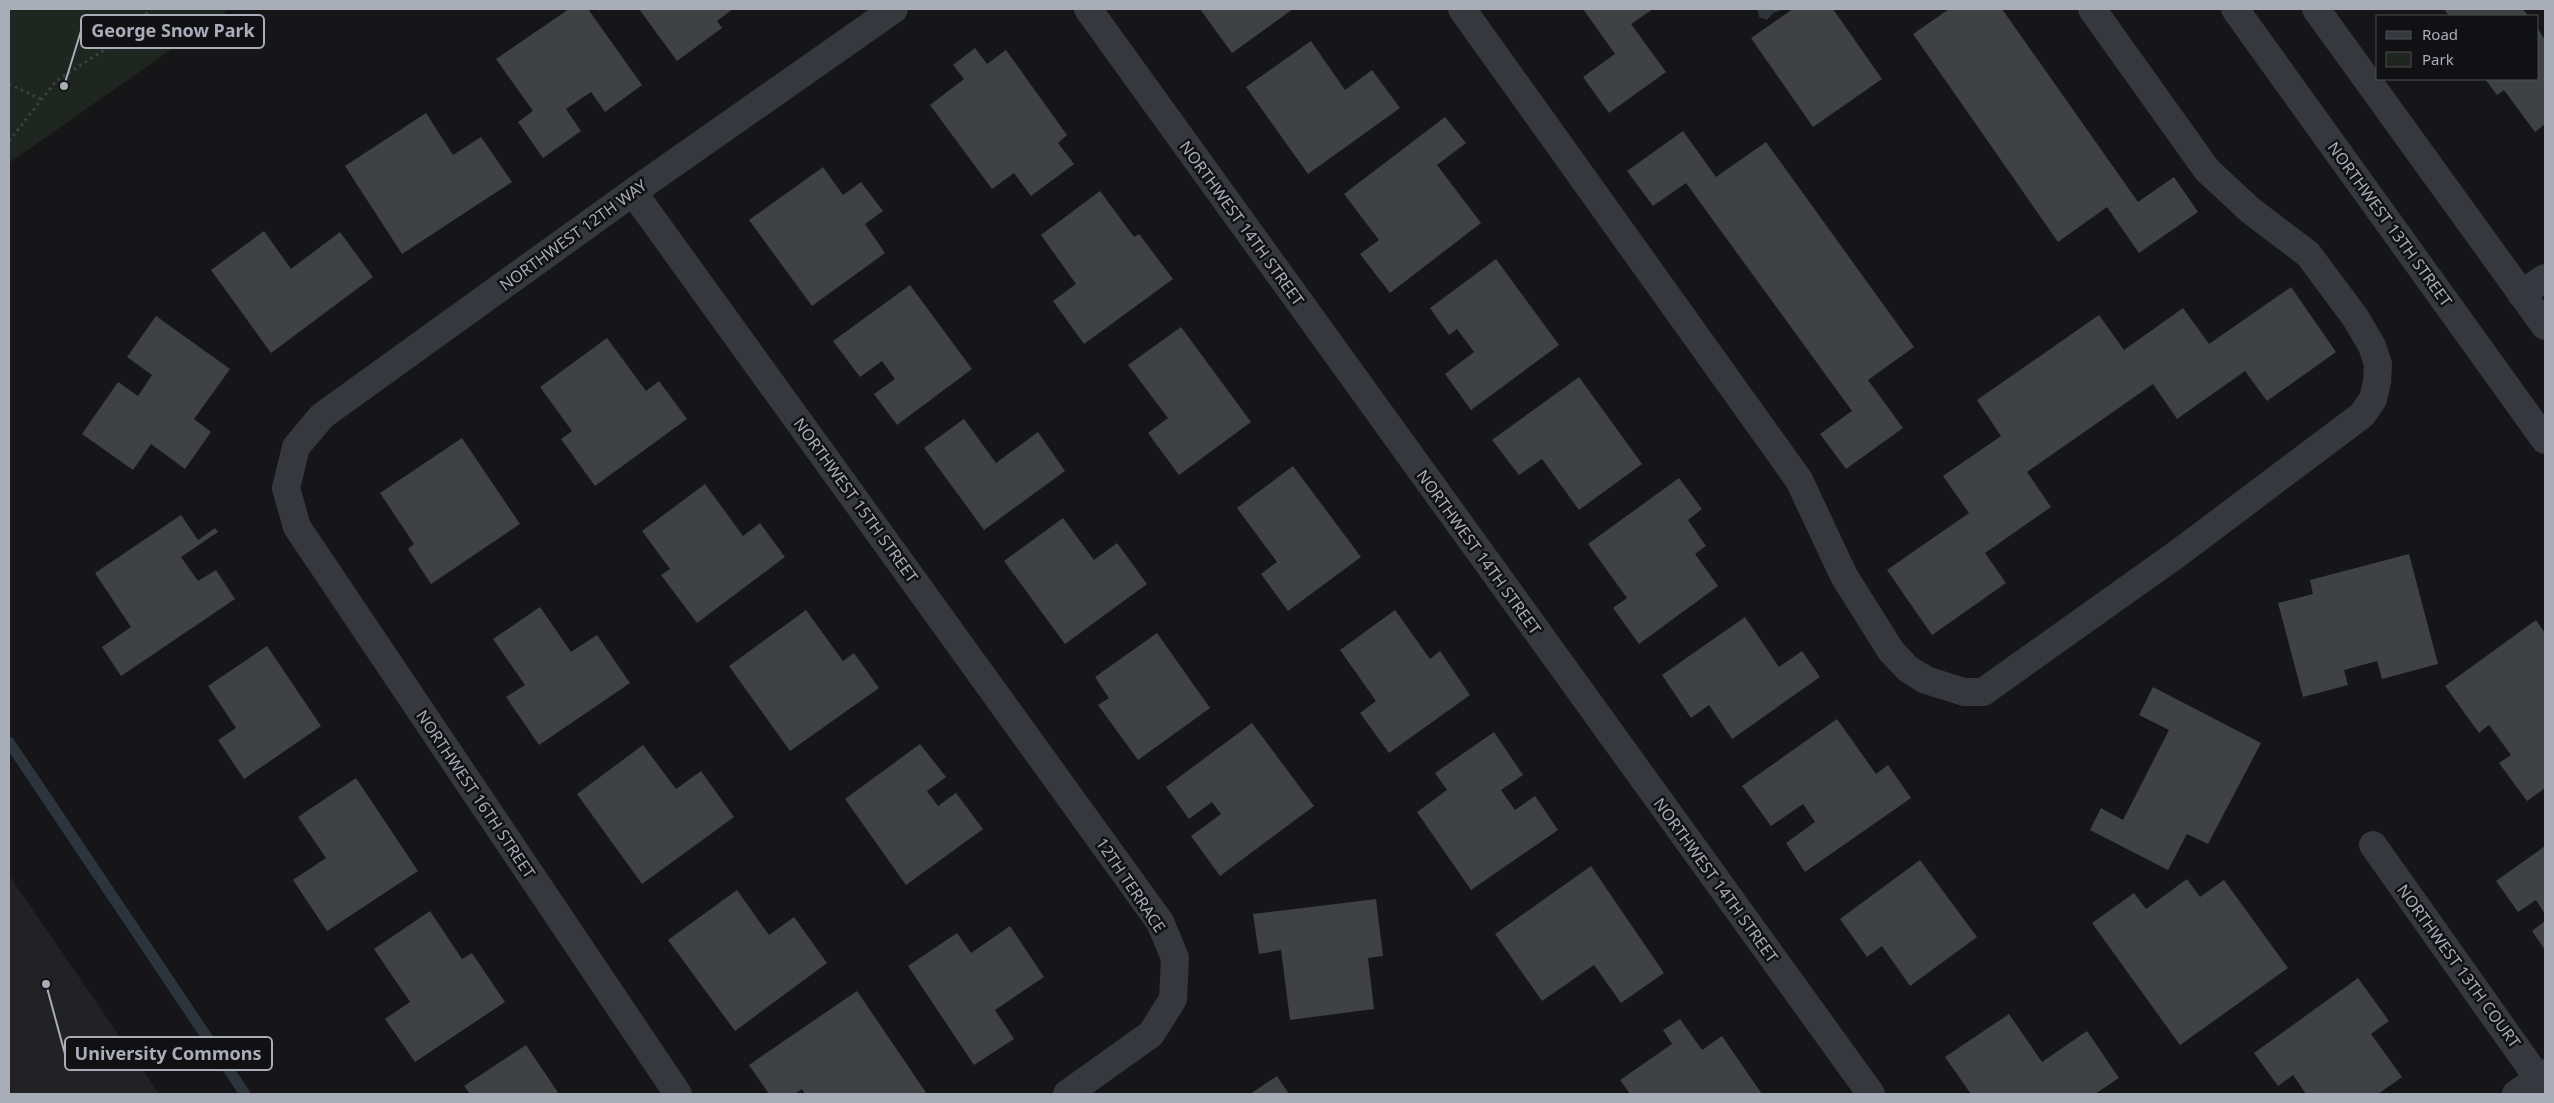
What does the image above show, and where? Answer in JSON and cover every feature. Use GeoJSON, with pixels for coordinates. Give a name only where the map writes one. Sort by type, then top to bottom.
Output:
{"type":"FeatureCollection","features":[{"type":"Feature","properties":{"kind":"street","name":"NORTHWEST 12TH WAY"},"geometry":{"type":"LineString","coordinates":[[286,488],[296,447],[322,416],[633,192],[894,9]]}},
{"type":"Feature","properties":{"kind":"street","name":"NORTHWEST 14TH STREET"},"geometry":{"type":"LineString","coordinates":[[1088,9],[1871,1094]]}},
{"type":"Feature","properties":{"kind":"street"},"geometry":{"type":"LineString","coordinates":[[1462,9],[1798,480],[1844,576],[1891,651],[1908,669],[1926,680],[1964,692],[1983,692],[2177,554],[2311,454],[2362,415],[2373,399],[2377,382],[2378,364],[2372,346],[2356,317],[2308,254],[2250,210],[2207,170],[2092,9]]}},
{"type":"Feature","properties":{"kind":"street","name":"NORTHWEST 13TH STREET"},"geometry":{"type":"LineString","coordinates":[[2235,9],[2545,440]]}},
{"type":"Feature","properties":{"kind":"street"},"geometry":{"type":"LineString","coordinates":[[2316,9],[2545,326]]}},
{"type":"Feature","properties":{"kind":"street","name":"NORTHWEST 15TH STREET"},"geometry":{"type":"LineString","coordinates":[[633,192],[1078,809]]}},
{"type":"Feature","properties":{"kind":"street"},"geometry":{"type":"LineString","coordinates":[[2522,294],[2545,278]]}},
{"type":"Feature","properties":{"kind":"street","name":"NORTHWEST 16TH STREET"},"geometry":{"type":"LineString","coordinates":[[286,488],[297,526],[678,1094]]}},
{"type":"Feature","properties":{"kind":"street","name":"12TH TERRACE"},"geometry":{"type":"LineString","coordinates":[[1067,1094],[1151,1034],[1172,999],[1175,958],[1160,922],[1078,809]]}},
{"type":"Feature","properties":{"kind":"street","name":"NORTHWEST 13TH COURT"},"geometry":{"type":"LineString","coordinates":[[2373,845],[2543,1080]]}},
{"type":"Feature","properties":{"kind":"street"},"geometry":{"type":"LineString","coordinates":[[2516,1094],[2543,1080]]}},
{"type":"Feature","properties":{"kind":"path"},"geometry":{"type":"LineString","coordinates":[[9,141],[56,81],[112,45],[130,31],[151,9]]}},
{"type":"Feature","properties":{"kind":"path"},"geometry":{"type":"LineString","coordinates":[[9,84],[40,99]]}},
{"type":"Feature","properties":{"kind":"shaded area"},"geometry":{"type":"Polygon","coordinates":[[[1757,9],[1784,9],[1773,13],[1767,20],[1759,17],[1757,9]]]}},
{"type":"Feature","properties":{"kind":"shaded area"},"geometry":{"type":"Polygon","coordinates":[[[9,875],[159,1094],[9,1094],[9,875]]]}},
{"type":"Feature","properties":{"kind":"green space"},"geometry":{"type":"Polygon","coordinates":[[[9,9],[229,9],[9,163],[9,9]]]}},
{"type":"Feature","properties":{"kind":"building"},"geometry":{"type":"Polygon","coordinates":[[[569,9],[588,9],[642,85],[605,112],[591,92],[566,109],[581,131],[543,158],[518,122],[533,111],[496,59],[569,9]]]}},
{"type":"Feature","properties":{"kind":"building"},"geometry":{"type":"Polygon","coordinates":[[[639,9],[733,9],[717,21],[722,28],[677,61],[639,9]]]}},
{"type":"Feature","properties":{"kind":"building"},"geometry":{"type":"Polygon","coordinates":[[[1200,9],[1293,9],[1232,53],[1200,9]]]}},
{"type":"Feature","properties":{"kind":"building"},"geometry":{"type":"Polygon","coordinates":[[[1583,9],[1653,9],[1631,24],[1666,72],[1609,113],[1583,77],[1615,54],[1583,9]]]}},
{"type":"Feature","properties":{"kind":"building"},"geometry":{"type":"Polygon","coordinates":[[[1793,9],[1833,9],[1882,79],[1813,127],[1751,38],[1793,9]]]}},
{"type":"Feature","properties":{"kind":"building"},"geometry":{"type":"Polygon","coordinates":[[[1949,9],[2002,9],[2138,202],[2174,177],[2198,212],[2139,253],[2107,207],[2058,242],[1913,34],[1949,9]]]}},
{"type":"Feature","properties":{"kind":"building"},"geometry":{"type":"Polygon","coordinates":[[[2444,9],[2523,9],[2527,15],[2448,15],[2444,9]]]}},
{"type":"Feature","properties":{"kind":"building"},"geometry":{"type":"Polygon","coordinates":[[[2539,31],[2545,40],[2545,124],[2535,132],[2504,90],[2497,95],[2486,80],[2539,80],[2539,31]]]}},
{"type":"Feature","properties":{"kind":"building"},"geometry":{"type":"Polygon","coordinates":[[[1311,41],[1345,90],[1372,70],[1400,108],[1308,174],[1246,87],[1311,41]]]}},
{"type":"Feature","properties":{"kind":"building"},"geometry":{"type":"Polygon","coordinates":[[[975,48],[987,64],[1006,50],[1067,135],[1058,143],[1074,164],[1031,196],[1014,173],[992,189],[930,105],[964,79],[953,65],[975,48]]]}},
{"type":"Feature","properties":{"kind":"building"},"geometry":{"type":"Polygon","coordinates":[[[426,113],[453,155],[481,137],[512,182],[402,254],[345,166],[426,113]]]}},
{"type":"Feature","properties":{"kind":"building"},"geometry":{"type":"Polygon","coordinates":[[[1445,117],[1466,143],[1437,165],[1481,223],[1390,293],[1360,254],[1379,240],[1344,194],[1445,117]]]}},
{"type":"Feature","properties":{"kind":"building"},"geometry":{"type":"Polygon","coordinates":[[[1683,131],[1716,177],[1766,142],[1914,347],[1868,380],[1903,428],[1846,469],[1820,434],[1852,411],[1686,183],[1653,206],[1627,171],[1683,131]]]}},
{"type":"Feature","properties":{"kind":"building"},"geometry":{"type":"Polygon","coordinates":[[[823,167],[843,195],[861,182],[883,211],[865,224],[885,253],[812,306],[749,220],[823,167]]]}},
{"type":"Feature","properties":{"kind":"building"},"geometry":{"type":"Polygon","coordinates":[[[1100,191],[1134,237],[1139,234],[1173,279],[1084,344],[1053,301],[1076,284],[1041,235],[1100,191]]]}},
{"type":"Feature","properties":{"kind":"building"},"geometry":{"type":"Polygon","coordinates":[[[264,231],[291,269],[340,232],[373,277],[271,353],[211,270],[264,231]]]}},
{"type":"Feature","properties":{"kind":"building"},"geometry":{"type":"Polygon","coordinates":[[[1496,259],[1559,345],[1471,410],[1445,374],[1474,352],[1457,329],[1449,335],[1430,308],[1496,259]]]}},
{"type":"Feature","properties":{"kind":"building"},"geometry":{"type":"Polygon","coordinates":[[[910,285],[972,369],[897,425],[874,394],[895,379],[882,361],[860,377],[833,341],[910,285]]]}},
{"type":"Feature","properties":{"kind":"building"},"geometry":{"type":"Polygon","coordinates":[[[2291,287],[2336,352],[2267,401],[2245,371],[2177,419],[2153,384],[2027,472],[2051,507],[1985,553],[2006,583],[1932,635],[1887,570],[1969,513],[1943,476],[2001,436],[1977,400],[2099,315],[2124,350],[2183,308],[2209,344],[2291,287]]]}},
{"type":"Feature","properties":{"kind":"building"},"geometry":{"type":"Polygon","coordinates":[[[156,316],[230,369],[194,419],[211,432],[185,469],[151,444],[133,470],[82,434],[118,382],[138,396],[152,375],[127,357],[156,316]]]}},
{"type":"Feature","properties":{"kind":"building"},"geometry":{"type":"Polygon","coordinates":[[[1181,327],[1251,422],[1179,475],[1148,433],[1168,418],[1128,365],[1181,327]]]}},
{"type":"Feature","properties":{"kind":"building"},"geometry":{"type":"Polygon","coordinates":[[[607,338],[646,391],[659,381],[687,419],[595,486],[561,439],[572,431],[540,387],[607,338]]]}},
{"type":"Feature","properties":{"kind":"building"},"geometry":{"type":"Polygon","coordinates":[[[1579,377],[1642,464],[1579,510],[1542,459],[1519,475],[1492,440],[1579,377]]]}},
{"type":"Feature","properties":{"kind":"building"},"geometry":{"type":"Polygon","coordinates":[[[964,419],[996,463],[1038,432],[1065,471],[984,530],[924,448],[964,419]]]}},
{"type":"Feature","properties":{"kind":"building"},"geometry":{"type":"Polygon","coordinates":[[[462,438],[520,524],[431,584],[408,549],[414,544],[380,493],[462,438]]]}},
{"type":"Feature","properties":{"kind":"building"},"geometry":{"type":"Polygon","coordinates":[[[1293,466],[1361,557],[1288,611],[1261,574],[1277,562],[1237,508],[1293,466]]]}},
{"type":"Feature","properties":{"kind":"building"},"geometry":{"type":"Polygon","coordinates":[[[1679,478],[1702,509],[1688,520],[1706,546],[1695,554],[1718,586],[1639,644],[1613,608],[1627,598],[1588,544],[1679,478]]]}},
{"type":"Feature","properties":{"kind":"building"},"geometry":{"type":"Polygon","coordinates":[[[705,484],[743,536],[760,523],[785,557],[697,623],[661,575],[670,569],[642,531],[705,484]]]}},
{"type":"Feature","properties":{"kind":"building"},"geometry":{"type":"Polygon","coordinates":[[[181,515],[198,540],[215,528],[218,532],[181,557],[198,581],[216,570],[235,599],[121,676],[102,647],[131,627],[95,573],[181,515]]]}},
{"type":"Feature","properties":{"kind":"building"},"geometry":{"type":"Polygon","coordinates":[[[1063,518],[1094,560],[1117,543],[1147,584],[1065,644],[1004,561],[1063,518]]]}},
{"type":"Feature","properties":{"kind":"building"},"geometry":{"type":"Polygon","coordinates":[[[2409,554],[2438,664],[2382,679],[2377,661],[2344,670],[2348,685],[2303,697],[2278,603],[2313,594],[2310,580],[2409,554]]]}},
{"type":"Feature","properties":{"kind":"building"},"geometry":{"type":"Polygon","coordinates":[[[540,607],[571,652],[597,635],[630,683],[539,745],[506,697],[525,685],[493,639],[540,607]]]}},
{"type":"Feature","properties":{"kind":"building"},"geometry":{"type":"Polygon","coordinates":[[[806,610],[843,661],[854,653],[879,688],[790,751],[729,666],[806,610]]]}},
{"type":"Feature","properties":{"kind":"building"},"geometry":{"type":"Polygon","coordinates":[[[1395,610],[1430,659],[1440,651],[1470,695],[1389,753],[1360,713],[1376,701],[1340,650],[1395,610]]]}},
{"type":"Feature","properties":{"kind":"building"},"geometry":{"type":"Polygon","coordinates":[[[1745,617],[1779,667],[1802,651],[1820,677],[1732,739],[1709,705],[1691,718],[1662,675],[1745,617]]]}},
{"type":"Feature","properties":{"kind":"building"},"geometry":{"type":"Polygon","coordinates":[[[2536,620],[2545,633],[2545,788],[2527,801],[2499,763],[2511,755],[2489,725],[2479,733],[2445,686],[2536,620]]]}},
{"type":"Feature","properties":{"kind":"building"},"geometry":{"type":"Polygon","coordinates":[[[1157,633],[1210,708],[1138,760],[1098,705],[1109,698],[1095,677],[1157,633]]]}},
{"type":"Feature","properties":{"kind":"building"},"geometry":{"type":"Polygon","coordinates":[[[267,646],[321,726],[244,779],[218,740],[236,728],[208,686],[267,646]]]}},
{"type":"Feature","properties":{"kind":"building"},"geometry":{"type":"Polygon","coordinates":[[[2153,687],[2261,743],[2208,844],[2187,834],[2168,870],[2090,830],[2101,808],[2123,820],[2169,730],[2139,715],[2153,687]]]}},
{"type":"Feature","properties":{"kind":"building"},"geometry":{"type":"Polygon","coordinates":[[[1837,719],[1876,774],[1888,765],[1911,798],[1805,872],[1786,843],[1815,822],[1803,804],[1771,826],[1742,786],[1837,719]]]}},
{"type":"Feature","properties":{"kind":"building"},"geometry":{"type":"Polygon","coordinates":[[[1252,723],[1314,806],[1220,876],[1191,836],[1221,814],[1212,802],[1189,819],[1166,787],[1252,723]]]}},
{"type":"Feature","properties":{"kind":"building"},"geometry":{"type":"Polygon","coordinates":[[[1494,732],[1523,775],[1501,790],[1515,810],[1535,796],[1558,830],[1471,890],[1417,812],[1447,790],[1435,773],[1494,732]]]}},
{"type":"Feature","properties":{"kind":"building"},"geometry":{"type":"Polygon","coordinates":[[[920,744],[946,777],[927,791],[938,806],[956,793],[983,829],[906,885],[845,799],[920,744]]]}},
{"type":"Feature","properties":{"kind":"building"},"geometry":{"type":"Polygon","coordinates":[[[643,745],[676,789],[701,771],[734,817],[642,884],[577,794],[643,745]]]}},
{"type":"Feature","properties":{"kind":"building"},"geometry":{"type":"Polygon","coordinates":[[[356,778],[418,871],[327,931],[293,880],[326,858],[298,817],[356,778]]]}},
{"type":"Feature","properties":{"kind":"building"},"geometry":{"type":"Polygon","coordinates":[[[2545,846],[2545,914],[2536,900],[2518,912],[2496,881],[2545,846]]]}},
{"type":"Feature","properties":{"kind":"building"},"geometry":{"type":"Polygon","coordinates":[[[1920,860],[1977,937],[1910,986],[1882,946],[1867,957],[1840,919],[1920,860]]]}},
{"type":"Feature","properties":{"kind":"building"},"geometry":{"type":"Polygon","coordinates":[[[1591,866],[1664,973],[1621,1003],[1594,965],[1542,1001],[1495,934],[1591,866]]]}},
{"type":"Feature","properties":{"kind":"building"},"geometry":{"type":"Polygon","coordinates":[[[2187,879],[2200,897],[2224,880],[2288,968],[2180,1045],[2092,923],[2134,893],[2146,909],[2187,879]]]}},
{"type":"Feature","properties":{"kind":"building"},"geometry":{"type":"Polygon","coordinates":[[[737,890],[769,935],[794,917],[827,963],[735,1031],[668,940],[737,890]]]}},
{"type":"Feature","properties":{"kind":"building"},"geometry":{"type":"Polygon","coordinates":[[[1376,899],[1383,956],[1368,958],[1374,1009],[1290,1020],[1281,950],[1259,954],[1253,914],[1376,899]]]}},
{"type":"Feature","properties":{"kind":"building"},"geometry":{"type":"Polygon","coordinates":[[[430,911],[462,959],[472,953],[505,1002],[415,1062],[385,1019],[410,1002],[374,949],[430,911]]]}},
{"type":"Feature","properties":{"kind":"building"},"geometry":{"type":"Polygon","coordinates":[[[2545,921],[2545,950],[2532,931],[2545,921]]]}},
{"type":"Feature","properties":{"kind":"building"},"geometry":{"type":"Polygon","coordinates":[[[1010,926],[1044,977],[995,1010],[1014,1039],[974,1065],[908,966],[957,933],[971,953],[1010,926]]]}},
{"type":"Feature","properties":{"kind":"building"},"geometry":{"type":"Polygon","coordinates":[[[2358,978],[2389,1021],[2371,1034],[2402,1077],[2378,1094],[2306,1094],[2293,1075],[2278,1086],[2254,1053],[2358,978]]]}},
{"type":"Feature","properties":{"kind":"building"},"geometry":{"type":"Polygon","coordinates":[[[857,991],[927,1094],[805,1094],[802,1089],[795,1094],[769,1094],[749,1065],[857,991]]]}},
{"type":"Feature","properties":{"kind":"building"},"geometry":{"type":"Polygon","coordinates":[[[2009,1014],[2042,1062],[2087,1031],[2119,1078],[2095,1094],[1971,1094],[1945,1057],[2009,1014]]]}},
{"type":"Feature","properties":{"kind":"building"},"geometry":{"type":"Polygon","coordinates":[[[1680,1019],[1702,1050],[1722,1036],[1762,1094],[1630,1094],[1620,1080],[1672,1044],[1663,1030],[1680,1019]]]}},
{"type":"Feature","properties":{"kind":"building"},"geometry":{"type":"Polygon","coordinates":[[[526,1045],[559,1094],[470,1094],[464,1086],[526,1045]]]}},
{"type":"Feature","properties":{"kind":"building"},"geometry":{"type":"Polygon","coordinates":[[[1277,1076],[1289,1094],[1250,1094],[1277,1076]]]}},
{"type":"Feature","properties":{"kind":"waterway"},"geometry":{"type":"LineString","coordinates":[[9,742],[245,1094]]}},
{"type":"Feature","properties":{"kind":"place","name":"George Snow Park"},"geometry":{"type":"Point","coordinates":[64,86]}},
{"type":"Feature","properties":{"kind":"place","name":"University Commons"},"geometry":{"type":"Point","coordinates":[46,984]}}]}
